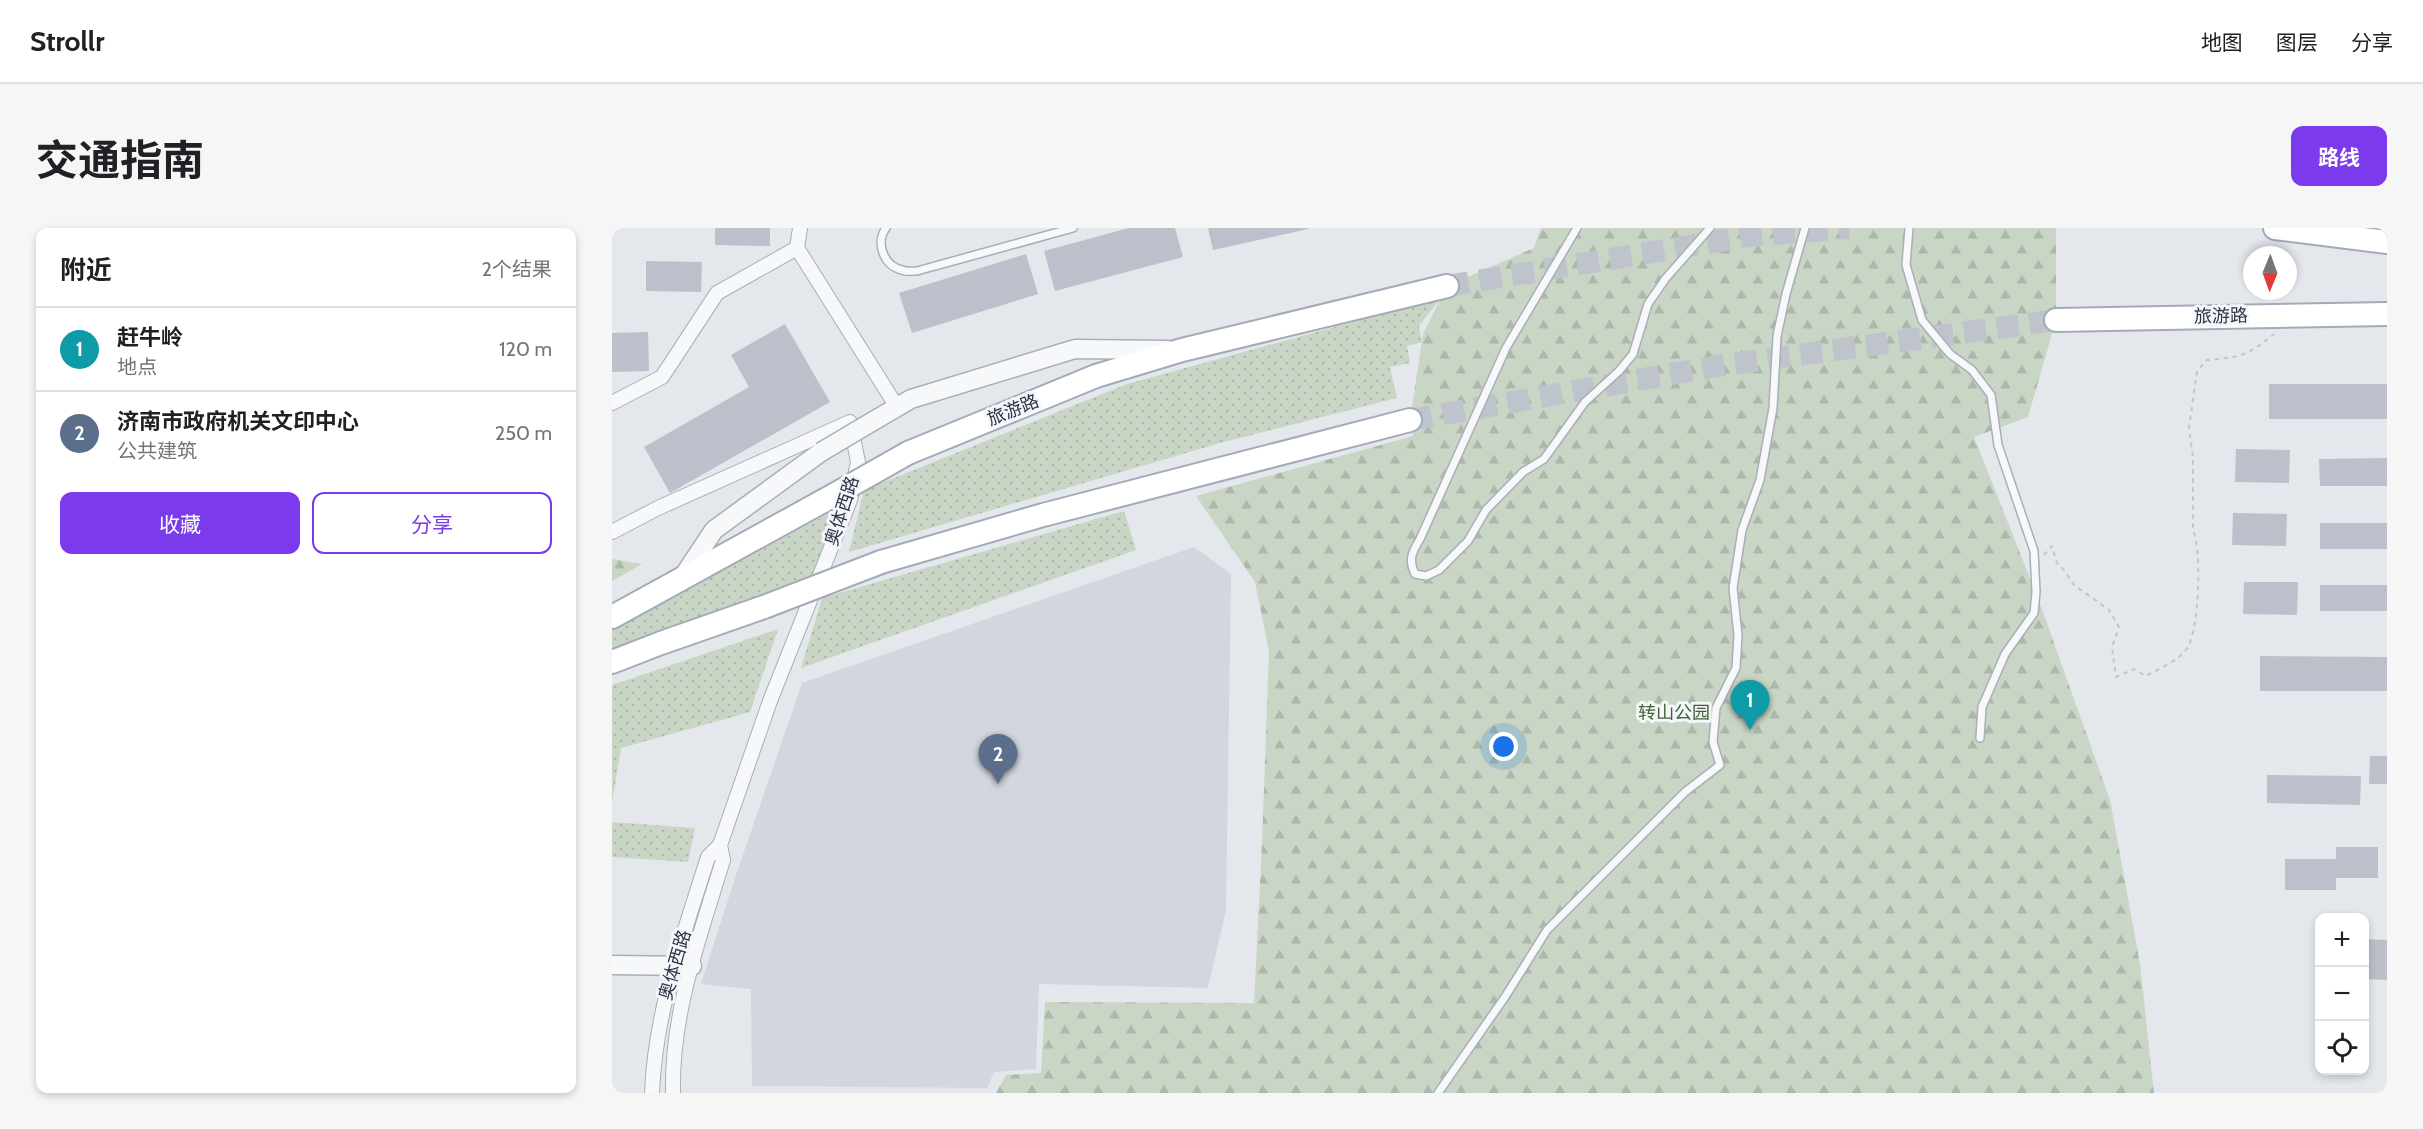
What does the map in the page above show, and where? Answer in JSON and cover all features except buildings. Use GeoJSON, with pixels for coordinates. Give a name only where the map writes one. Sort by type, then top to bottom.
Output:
{"type":"FeatureCollection","features":[{"type":"Feature","properties":{"kind":"main road"},"geometry":{"type":"LineString","coordinates":[[2275,228],[2387,242]]}},
{"type":"Feature","properties":{"kind":"main road","name":"旅游路"},"geometry":{"type":"LineString","coordinates":[[612,618],[908,453],[1096,376],[1182,350],[1448,286]]}},
{"type":"Feature","properties":{"kind":"main road","name":"旅游路"},"geometry":{"type":"LineString","coordinates":[[2056,320],[2387,314]]}},
{"type":"Feature","properties":{"kind":"main road"},"geometry":{"type":"LineString","coordinates":[[612,662],[881,562],[1043,515],[1410,420]]}},
{"type":"Feature","properties":{"kind":"street"},"geometry":{"type":"LineString","coordinates":[[800,228],[797,248],[897,407]]}},
{"type":"Feature","properties":{"kind":"street"},"geometry":{"type":"LineString","coordinates":[[612,402],[662,377],[717,293],[797,248]]}},
{"type":"Feature","properties":{"kind":"street"},"geometry":{"type":"LineString","coordinates":[[681,580],[714,530],[821,452],[910,399],[1075,349],[1182,350]]}},
{"type":"Feature","properties":{"kind":"street","name":"奥体西路"},"geometry":{"type":"LineString","coordinates":[[612,532],[658,508],[850,422],[858,462],[850,500],[770,701],[720,845],[723,860],[658,1031],[652,1093]]}},
{"type":"Feature","properties":{"kind":"street"},"geometry":{"type":"LineString","coordinates":[[612,965],[683,966]]}},
{"type":"Feature","properties":{"kind":"street","name":"奥体西路"},"geometry":{"type":"LineString","coordinates":[[674,1091],[674,1049],[683,966]]}},
{"type":"Feature","properties":{"kind":"lane"},"geometry":{"type":"LineString","coordinates":[[886,228],[881,234],[881,249],[887,261],[902,270],[917,271],[1073,228]]}},
{"type":"Feature","properties":{"kind":"lane"},"geometry":{"type":"LineString","coordinates":[[1577,228],[1506,348],[1420,539],[1412,551],[1410,564],[1415,574],[1426,576],[1439,570],[1468,541],[1486,510],[1523,472],[1544,459],[1585,402],[1619,371],[1633,354],[1647,304],[1710,228]]}},
{"type":"Feature","properties":{"kind":"lane"},"geometry":{"type":"LineString","coordinates":[[1438,1093],[1505,997],[1547,930],[1685,792],[1720,765],[1713,742],[1716,708],[1736,668],[1738,635],[1733,588],[1742,530],[1760,480],[1773,408],[1777,336],[1785,294],[1805,228]]}},
{"type":"Feature","properties":{"kind":"lane"},"geometry":{"type":"LineString","coordinates":[[1909,228],[1906,265],[1922,320],[1950,354],[1972,370],[1991,395],[1998,445],[2034,551],[2036,592],[2034,613],[2005,654],[2000,665],[1982,707],[1980,738]]}},
{"type":"Feature","properties":{"kind":"path"},"geometry":{"type":"LineString","coordinates":[[2034,551],[2043,555],[2052,546],[2057,563],[2074,585],[2109,610],[2119,627],[2112,647],[2116,677],[2134,669],[2146,676],[2174,661],[2188,646],[2197,613],[2198,576],[2196,536],[2193,530],[2193,457],[2189,428],[2197,371],[2207,360],[2233,358],[2251,352],[2276,333]]}},
{"type":"Feature","properties":{"kind":"shaded area"},"geometry":{"type":"Polygon","coordinates":[[[1194,547],[1231,574],[1226,910],[1208,988],[1039,984],[1036,1069],[994,1072],[987,1088],[752,1086],[751,989],[701,984],[802,683],[1194,547]]]}},
{"type":"Feature","properties":{"kind":"green space","name":"转山公园"},"geometry":{"type":"Polygon","coordinates":[[[1541,228],[2056,228],[2056,320],[2028,417],[1974,437],[2039,601],[2110,800],[2140,964],[2154,1093],[996,1093],[1006,1075],[1041,1073],[1045,1002],[1254,1003],[1269,651],[1255,582],[1196,496],[1413,436],[1410,420],[1423,334],[1447,286],[1534,248],[1541,228]]]}},
{"type":"Feature","properties":{"kind":"green space"},"geometry":{"type":"Polygon","coordinates":[[[1441,298],[1419,326],[1422,342],[1407,346],[1410,363],[1390,367],[1397,398],[1220,443],[849,552],[864,490],[1127,384],[1441,298]]]}},
{"type":"Feature","properties":{"kind":"green space"},"geometry":{"type":"Polygon","coordinates":[[[839,508],[814,574],[612,651],[612,630],[839,508]]]}},
{"type":"Feature","properties":{"kind":"green space"},"geometry":{"type":"Polygon","coordinates":[[[1124,511],[1136,550],[801,668],[822,598],[1124,511]]]}},
{"type":"Feature","properties":{"kind":"green space"},"geometry":{"type":"Polygon","coordinates":[[[612,559],[642,564],[612,581],[612,559]]]}},
{"type":"Feature","properties":{"kind":"green space"},"geometry":{"type":"Polygon","coordinates":[[[778,629],[750,712],[621,748],[612,803],[612,685],[778,629]]]}},
{"type":"Feature","properties":{"kind":"green space"},"geometry":{"type":"Polygon","coordinates":[[[612,822],[695,828],[688,862],[612,857],[612,822]]]}},
{"type":"Feature","properties":{"kind":"tunnel"},"geometry":{"type":"LineString","coordinates":[[1447,286],[1749,236],[1849,228]]}},
{"type":"Feature","properties":{"kind":"tunnel"},"geometry":{"type":"LineString","coordinates":[[1410,420],[1717,366],[2056,320]]}},
{"type":"Feature","properties":{"kind":"place","name":"赶牛岭"},"geometry":{"type":"Point","coordinates":[1750,730]}},
{"type":"Feature","properties":{"kind":"place","name":"济南市政府机关文印中心"},"geometry":{"type":"Point","coordinates":[998,784]}}]}
